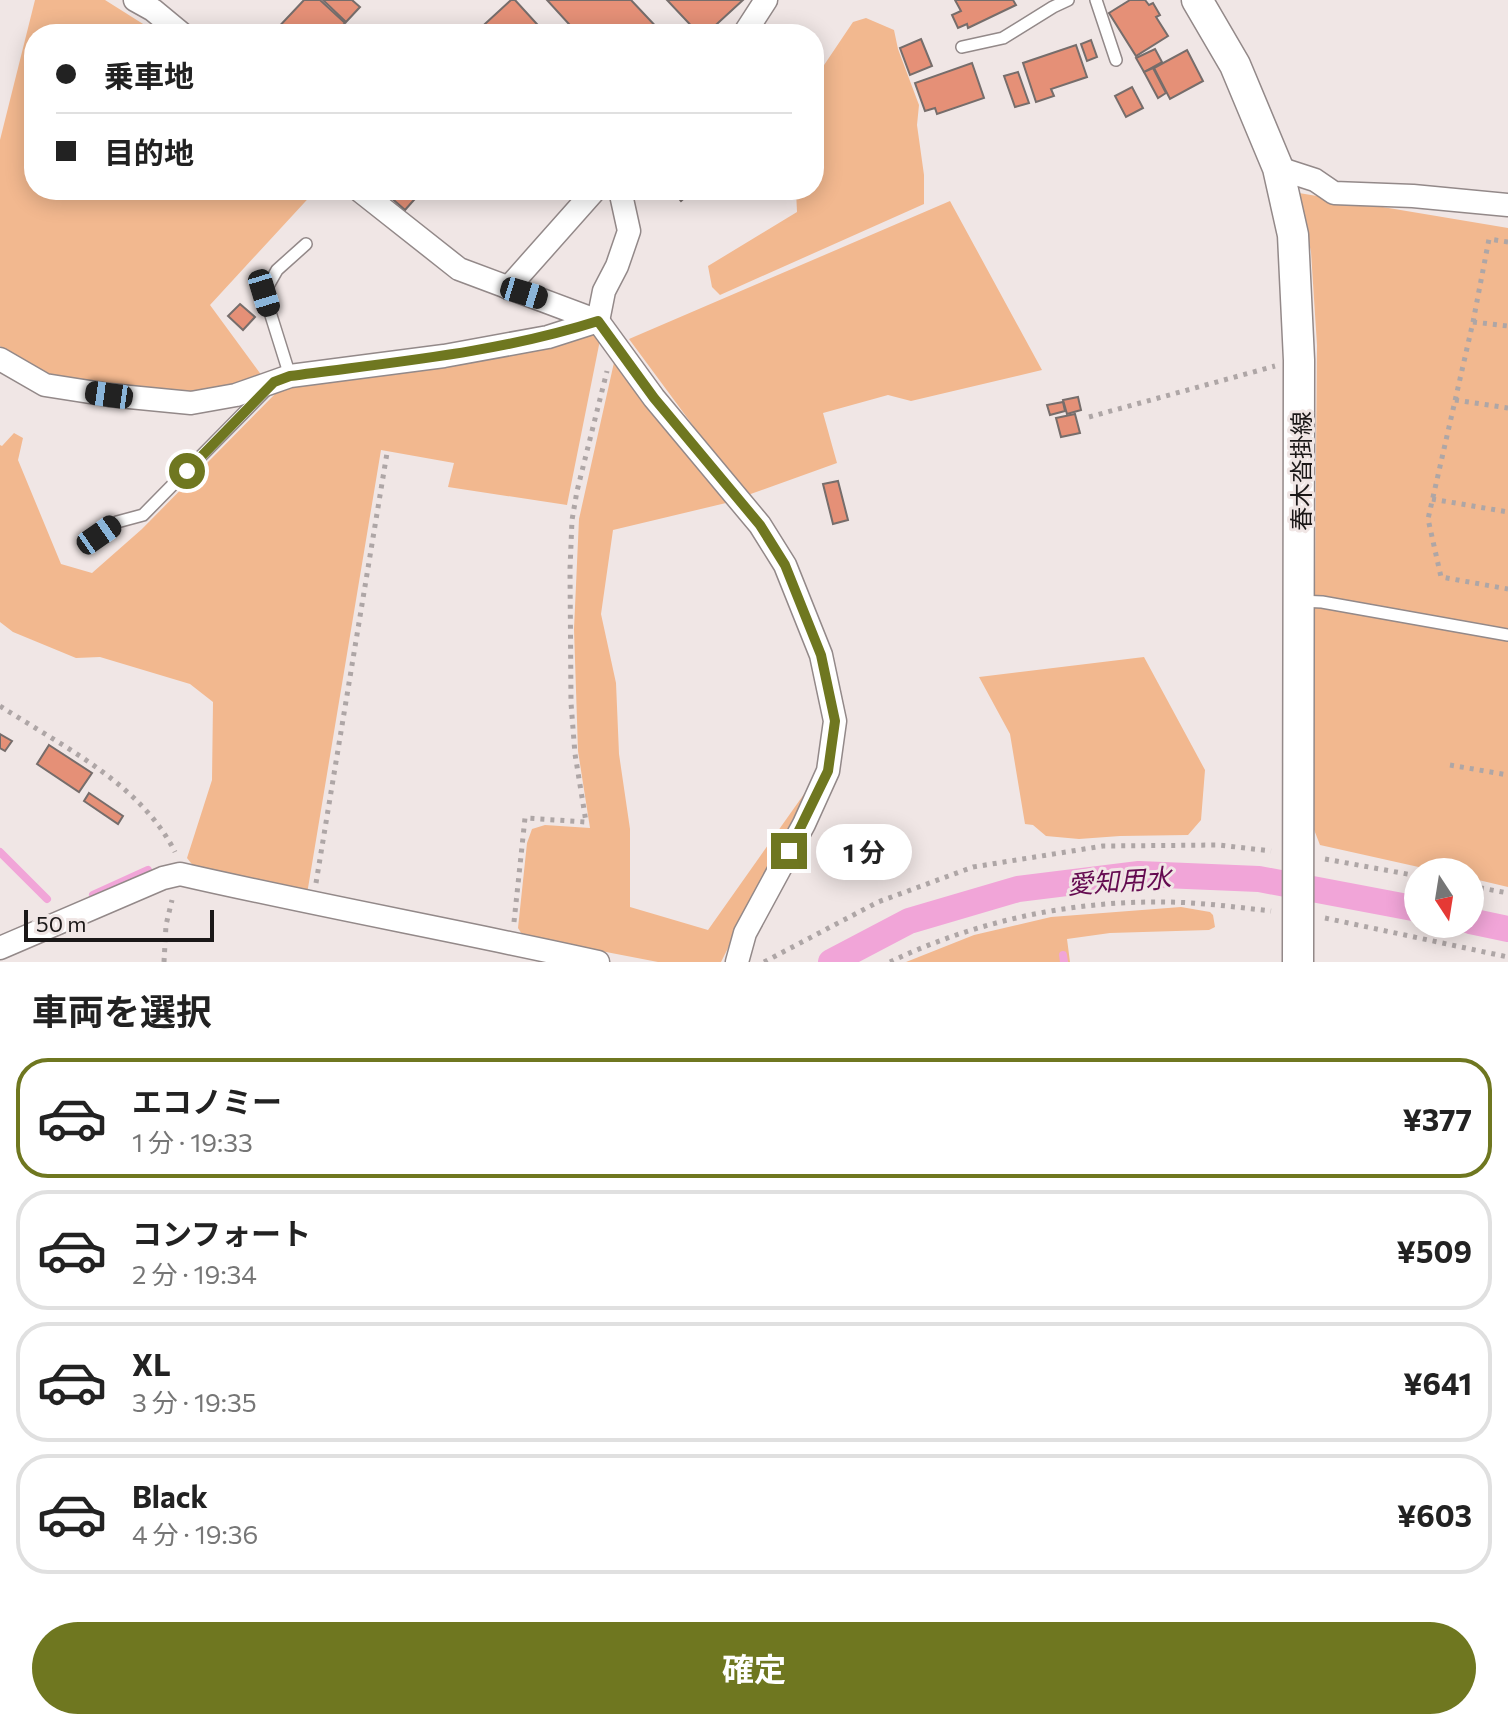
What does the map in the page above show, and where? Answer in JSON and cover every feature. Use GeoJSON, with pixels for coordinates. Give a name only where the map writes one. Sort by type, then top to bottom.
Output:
{"type":"FeatureCollection","features":[{"type":"Feature","properties":{"kind":"main road","name":"春木沓掛線"},"geometry":{"type":"LineString","coordinates":[[1197,0],[1235,65],[1278,168],[1293,235],[1299,360],[1298,962]]}},
{"type":"Feature","properties":{"kind":"street"},"geometry":{"type":"LineString","coordinates":[[750,24],[766,0]]}},
{"type":"Feature","properties":{"kind":"street"},"geometry":{"type":"LineString","coordinates":[[149,3],[171,24]]}},
{"type":"Feature","properties":{"kind":"street"},"geometry":{"type":"LineString","coordinates":[[1278,168],[1315,180],[1334,193],[1413,196],[1508,205]]}},
{"type":"Feature","properties":{"kind":"street"},"geometry":{"type":"LineString","coordinates":[[372,200],[459,269],[598,321],[654,398],[760,525],[785,565],[821,655],[835,721],[828,771],[804,824],[745,933],[737,962]]}},
{"type":"Feature","properties":{"kind":"street"},"geometry":{"type":"LineString","coordinates":[[508,288],[586,200]]}},
{"type":"Feature","properties":{"kind":"street"},"geometry":{"type":"LineString","coordinates":[[598,321],[604,291],[629,231],[622,200]]}},
{"type":"Feature","properties":{"kind":"street"},"geometry":{"type":"LineString","coordinates":[[0,359],[45,385],[191,403],[236,395],[282,379],[444,356],[548,337],[598,321]]}},
{"type":"Feature","properties":{"kind":"street"},"geometry":{"type":"LineString","coordinates":[[0,948],[163,878],[180,874],[598,962]]}},
{"type":"Feature","properties":{"kind":"lane"},"geometry":{"type":"LineString","coordinates":[[962,47],[1003,38],[1068,0]]}},
{"type":"Feature","properties":{"kind":"lane"},"geometry":{"type":"LineString","coordinates":[[1096,0],[1116,60]]}},
{"type":"Feature","properties":{"kind":"lane"},"geometry":{"type":"LineString","coordinates":[[99,535],[117,522],[143,515],[282,379],[264,293],[277,270],[306,244]]}},
{"type":"Feature","properties":{"kind":"lane"},"geometry":{"type":"LineString","coordinates":[[1300,601],[1322,602],[1508,635]]}},
{"type":"Feature","properties":{"kind":"path"},"geometry":{"type":"LineString","coordinates":[[1508,242],[1489,239],[1428,519],[1441,577],[1508,589]]}},
{"type":"Feature","properties":{"kind":"path"},"geometry":{"type":"LineString","coordinates":[[1473,322],[1508,326]]}},
{"type":"Feature","properties":{"kind":"path"},"geometry":{"type":"LineString","coordinates":[[511,943],[525,818],[586,822],[575,754],[571,703],[572,520],[612,341]]}},
{"type":"Feature","properties":{"kind":"path"},"geometry":{"type":"LineString","coordinates":[[1089,417],[1299,360]]}},
{"type":"Feature","properties":{"kind":"path"},"geometry":{"type":"LineString","coordinates":[[1455,400],[1508,408]]}},
{"type":"Feature","properties":{"kind":"path"},"geometry":{"type":"LineString","coordinates":[[312,904],[387,453]]}},
{"type":"Feature","properties":{"kind":"path"},"geometry":{"type":"LineString","coordinates":[[1432,499],[1508,512]]}},
{"type":"Feature","properties":{"kind":"path"},"geometry":{"type":"LineString","coordinates":[[0,706],[101,771],[138,803],[169,840],[178,858],[180,874],[166,925],[164,962]]}},
{"type":"Feature","properties":{"kind":"path"},"geometry":{"type":"LineString","coordinates":[[1450,765],[1508,775]]}},
{"type":"Feature","properties":{"kind":"path"},"geometry":{"type":"LineString","coordinates":[[764,962],[878,902],[973,867],[1103,846],[1219,845],[1404,874]]}},
{"type":"Feature","properties":{"kind":"path"},"geometry":{"type":"LineString","coordinates":[[1484,889],[1508,893]]}},
{"type":"Feature","properties":{"kind":"path"},"geometry":{"type":"LineString","coordinates":[[890,962],[957,933],[1058,911],[1110,904],[1162,902],[1298,911],[1508,957]]}},
{"type":"Feature","properties":{"kind":"shaded area"},"geometry":{"type":"Polygon","coordinates":[[[35,0],[105,0],[143,24],[29,24],[35,0]]]}},
{"type":"Feature","properties":{"kind":"shaded area"},"geometry":{"type":"Polygon","coordinates":[[[866,18],[894,30],[919,105],[917,125],[924,175],[924,204],[720,295],[712,287],[708,266],[797,212],[796,200],[824,200],[824,65],[853,22],[866,18]]]}},
{"type":"Feature","properties":{"kind":"shaded area"},"geometry":{"type":"Polygon","coordinates":[[[24,44],[24,200],[307,200],[210,305],[262,376],[216,394],[182,397],[48,378],[12,359],[0,346],[0,140],[24,44]]]}},
{"type":"Feature","properties":{"kind":"shaded area"},"geometry":{"type":"Polygon","coordinates":[[[1299,193],[1508,228],[1508,887],[1484,881],[1484,858],[1404,858],[1404,864],[1320,845],[1313,827],[1317,345],[1311,252],[1299,193]]]}},
{"type":"Feature","properties":{"kind":"shaded area"},"geometry":{"type":"Polygon","coordinates":[[[950,201],[1042,370],[911,401],[888,395],[823,413],[837,463],[745,496],[629,339],[950,201]]]}},
{"type":"Feature","properties":{"kind":"shaded area"},"geometry":{"type":"Polygon","coordinates":[[[590,332],[600,340],[567,505],[448,487],[454,463],[381,450],[307,894],[195,868],[187,858],[212,780],[213,702],[190,684],[100,657],[76,658],[13,632],[0,622],[0,445],[14,433],[23,438],[18,460],[61,564],[92,573],[142,529],[277,392],[298,383],[590,332]]]}},
{"type":"Feature","properties":{"kind":"shaded area"},"geometry":{"type":"Polygon","coordinates":[[[615,358],[726,503],[613,530],[601,614],[616,683],[619,754],[630,829],[630,907],[708,930],[809,787],[721,962],[658,962],[523,936],[518,928],[527,843],[532,829],[545,825],[590,828],[578,751],[574,629],[579,519],[615,358]]]}},
{"type":"Feature","properties":{"kind":"shaded area"},"geometry":{"type":"Polygon","coordinates":[[[1144,657],[1205,770],[1201,820],[1188,835],[1079,839],[1046,836],[1033,825],[1025,824],[1010,734],[979,677],[1144,657]]]}},
{"type":"Feature","properties":{"kind":"shaded area"},"geometry":{"type":"Polygon","coordinates":[[[1181,907],[1210,912],[1215,927],[1209,930],[1110,933],[1067,939],[1070,962],[906,962],[974,935],[1051,917],[1181,907]]]}},
{"type":"Feature","properties":{"kind":"building"},"geometry":{"type":"Polygon","coordinates":[[[304,0],[320,0],[345,23],[344,24],[281,24],[304,0]]]}},
{"type":"Feature","properties":{"kind":"building"},"geometry":{"type":"Polygon","coordinates":[[[323,0],[352,0],[360,7],[346,22],[323,0]]]}},
{"type":"Feature","properties":{"kind":"building"},"geometry":{"type":"Polygon","coordinates":[[[511,0],[515,0],[537,24],[485,24],[511,0]]]}},
{"type":"Feature","properties":{"kind":"building"},"geometry":{"type":"Polygon","coordinates":[[[547,0],[631,0],[654,24],[569,24],[547,0]]]}},
{"type":"Feature","properties":{"kind":"building"},"geometry":{"type":"Polygon","coordinates":[[[667,0],[743,0],[717,24],[690,24],[667,0]]]}},
{"type":"Feature","properties":{"kind":"building"},"geometry":{"type":"Polygon","coordinates":[[[955,0],[1013,0],[1016,5],[968,28],[967,24],[958,28],[952,15],[961,11],[955,0]]]}},
{"type":"Feature","properties":{"kind":"building"},"geometry":{"type":"Polygon","coordinates":[[[1130,0],[1145,0],[1149,5],[1153,3],[1160,15],[1156,17],[1168,36],[1136,56],[1109,13],[1130,0]]]}},
{"type":"Feature","properties":{"kind":"building"},"geometry":{"type":"Polygon","coordinates":[[[921,39],[932,66],[910,75],[900,48],[921,39]]]}},
{"type":"Feature","properties":{"kind":"building"},"geometry":{"type":"Polygon","coordinates":[[[1091,40],[1097,57],[1087,61],[1081,44],[1091,40]]]}},
{"type":"Feature","properties":{"kind":"building"},"geometry":{"type":"Polygon","coordinates":[[[1076,45],[1087,77],[1051,89],[1054,96],[1036,102],[1023,63],[1076,45]]]}},
{"type":"Feature","properties":{"kind":"building"},"geometry":{"type":"Polygon","coordinates":[[[1155,49],[1162,62],[1144,72],[1136,58],[1155,49]]]}},
{"type":"Feature","properties":{"kind":"building"},"geometry":{"type":"Polygon","coordinates":[[[1187,50],[1203,81],[1170,99],[1154,68],[1187,50]]]}},
{"type":"Feature","properties":{"kind":"building"},"geometry":{"type":"Polygon","coordinates":[[[972,63],[984,98],[937,114],[935,108],[925,111],[915,83],[972,63]]]}},
{"type":"Feature","properties":{"kind":"building"},"geometry":{"type":"Polygon","coordinates":[[[1153,68],[1166,93],[1158,98],[1144,72],[1153,68]]]}},
{"type":"Feature","properties":{"kind":"building"},"geometry":{"type":"Polygon","coordinates":[[[1018,72],[1029,103],[1015,107],[1004,76],[1018,72]]]}},
{"type":"Feature","properties":{"kind":"building"},"geometry":{"type":"Polygon","coordinates":[[[1132,87],[1143,108],[1126,117],[1115,96],[1132,87]]]}},
{"type":"Feature","properties":{"kind":"building"},"geometry":{"type":"Polygon","coordinates":[[[394,200],[414,200],[405,210],[394,200]]]}},
{"type":"Feature","properties":{"kind":"building"},"geometry":{"type":"Polygon","coordinates":[[[240,304],[255,317],[243,330],[228,316],[240,304]]]}},
{"type":"Feature","properties":{"kind":"building"},"geometry":{"type":"Polygon","coordinates":[[[1078,397],[1081,410],[1067,414],[1063,400],[1078,397]]]}},
{"type":"Feature","properties":{"kind":"building"},"geometry":{"type":"Polygon","coordinates":[[[1063,402],[1065,411],[1050,415],[1047,405],[1063,402]]]}},
{"type":"Feature","properties":{"kind":"building"},"geometry":{"type":"Polygon","coordinates":[[[1075,414],[1080,433],[1061,437],[1056,418],[1075,414]]]}},
{"type":"Feature","properties":{"kind":"building"},"geometry":{"type":"Polygon","coordinates":[[[838,481],[848,520],[833,524],[823,484],[838,481]]]}},
{"type":"Feature","properties":{"kind":"building"},"geometry":{"type":"Polygon","coordinates":[[[0,734],[12,741],[5,751],[0,748],[0,734]]]}},
{"type":"Feature","properties":{"kind":"building"},"geometry":{"type":"Polygon","coordinates":[[[49,745],[92,773],[79,792],[37,764],[49,745]]]}},
{"type":"Feature","properties":{"kind":"building"},"geometry":{"type":"Polygon","coordinates":[[[89,793],[123,816],[118,824],[84,801],[89,793]]]}},
{"type":"Feature","properties":{"kind":"waterway"},"geometry":{"type":"LineString","coordinates":[[0,852],[47,899]]}},
{"type":"Feature","properties":{"kind":"waterway"},"geometry":{"type":"LineString","coordinates":[[93,895],[148,870]]}},
{"type":"Feature","properties":{"kind":"waterway","name":"愛知用水"},"geometry":{"type":"LineString","coordinates":[[831,962],[909,921],[1018,889],[1139,874],[1259,879],[1404,906]]}},
{"type":"Feature","properties":{"kind":"waterway","name":"愛知用水"},"geometry":{"type":"LineString","coordinates":[[1484,924],[1508,929]]}},
{"type":"Feature","properties":{"kind":"waterway"},"geometry":{"type":"LineString","coordinates":[[1063,955],[1064,962]]}},
{"type":"Feature","properties":{"kind":"route"},"geometry":{"type":"LineString","coordinates":[[187,471],[274,382],[290,376],[444,356],[548,337],[598,321],[654,398],[760,525],[785,565],[821,655],[835,721],[828,771],[789,851]]}}]}
